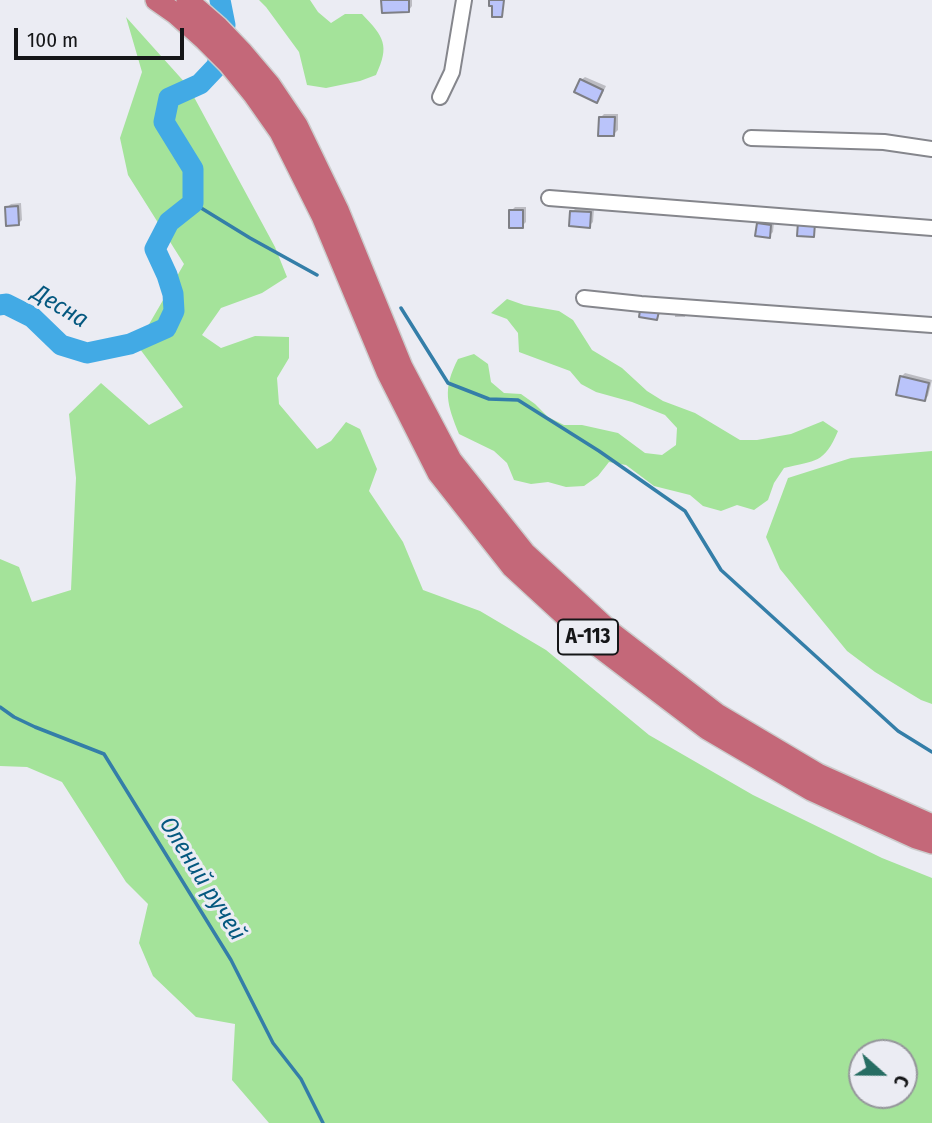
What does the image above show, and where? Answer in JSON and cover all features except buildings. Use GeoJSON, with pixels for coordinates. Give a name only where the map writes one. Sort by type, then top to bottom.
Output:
{"type":"FeatureCollection","features":[{"type":"Feature","properties":{"kind":"highway","name":"А-113"},"geometry":{"type":"LineString","coordinates":[[156,0],[186,22],[228,63],[288,129],[338,211],[402,367],[451,460],[525,553],[612,633],[718,715],[818,774],[932,825]]}},
{"type":"Feature","properties":{"kind":"highway","name":"А-113"},"geometry":{"type":"LineString","coordinates":[[187,0],[218,27],[270,85],[387,372],[438,473],[512,567],[599,647],[706,729],[810,790],[932,843]]}},
{"type":"Feature","properties":{"kind":"street"},"geometry":{"type":"LineString","coordinates":[[440,97],[452,72],[464,0]]}},
{"type":"Feature","properties":{"kind":"street"},"geometry":{"type":"LineString","coordinates":[[751,138],[884,142],[932,149]]}},
{"type":"Feature","properties":{"kind":"street"},"geometry":{"type":"LineString","coordinates":[[550,198],[932,228]]}},
{"type":"Feature","properties":{"kind":"street"},"geometry":{"type":"LineString","coordinates":[[584,298],[932,325]]}},
{"type":"Feature","properties":{"kind":"green space"},"geometry":{"type":"Polygon","coordinates":[[[259,0],[310,0],[318,12],[331,23],[345,14],[362,14],[380,35],[384,49],[376,75],[326,88],[307,85],[299,52],[259,0]]]}},
{"type":"Feature","properties":{"kind":"green space"},"geometry":{"type":"Polygon","coordinates":[[[126,17],[188,86],[275,247],[287,277],[262,293],[221,308],[202,335],[221,348],[255,336],[289,337],[289,358],[277,378],[279,404],[317,449],[331,441],[346,422],[360,429],[377,469],[369,491],[403,542],[423,590],[480,611],[546,650],[649,735],[753,795],[882,858],[932,878],[932,1123],[269,1123],[232,1080],[235,1024],[196,1017],[153,976],[139,943],[148,904],[126,882],[62,782],[27,767],[0,766],[0,559],[19,567],[32,602],[71,590],[76,478],[69,414],[101,383],[149,425],[183,407],[137,345],[184,264],[128,175],[120,138],[142,72],[126,17]]]}},
{"type":"Feature","properties":{"kind":"green space"},"geometry":{"type":"Polygon","coordinates":[[[507,299],[559,311],[573,320],[592,350],[622,368],[647,391],[663,401],[695,413],[740,440],[791,434],[823,421],[838,431],[828,450],[818,459],[784,468],[774,483],[768,500],[754,510],[737,505],[721,511],[703,506],[690,495],[654,486],[626,465],[609,462],[598,476],[584,486],[566,487],[548,482],[531,484],[514,480],[507,463],[494,451],[459,434],[448,397],[450,380],[458,359],[474,354],[488,364],[491,382],[504,393],[521,394],[548,417],[564,425],[582,425],[618,433],[645,453],[662,455],[676,445],[677,428],[665,415],[596,392],[581,384],[570,371],[519,352],[518,333],[507,319],[491,313],[507,299]]]}},
{"type":"Feature","properties":{"kind":"green space"},"geometry":{"type":"Polygon","coordinates":[[[932,451],[932,704],[875,672],[847,651],[780,569],[766,537],[788,478],[851,458],[932,451]]]}},
{"type":"Feature","properties":{"kind":"waterway","name":"Десна"},"geometry":{"type":"LineString","coordinates":[[0,305],[6,304],[32,317],[61,345],[87,353],[130,344],[166,328],[174,311],[173,294],[155,249],[169,222],[193,203],[193,169],[164,122],[169,98],[200,84],[217,66],[225,25],[220,0]]}},
{"type":"Feature","properties":{"kind":"waterway"},"geometry":{"type":"LineString","coordinates":[[193,203],[317,275]]}},
{"type":"Feature","properties":{"kind":"waterway"},"geometry":{"type":"LineString","coordinates":[[401,308],[448,383],[489,399],[518,400],[599,451],[685,511],[721,570],[898,731],[932,752]]}},
{"type":"Feature","properties":{"kind":"waterway","name":"Олений ручей"},"geometry":{"type":"LineString","coordinates":[[0,707],[35,727],[104,754],[231,960],[273,1043],[301,1079],[323,1123]]}}]}
